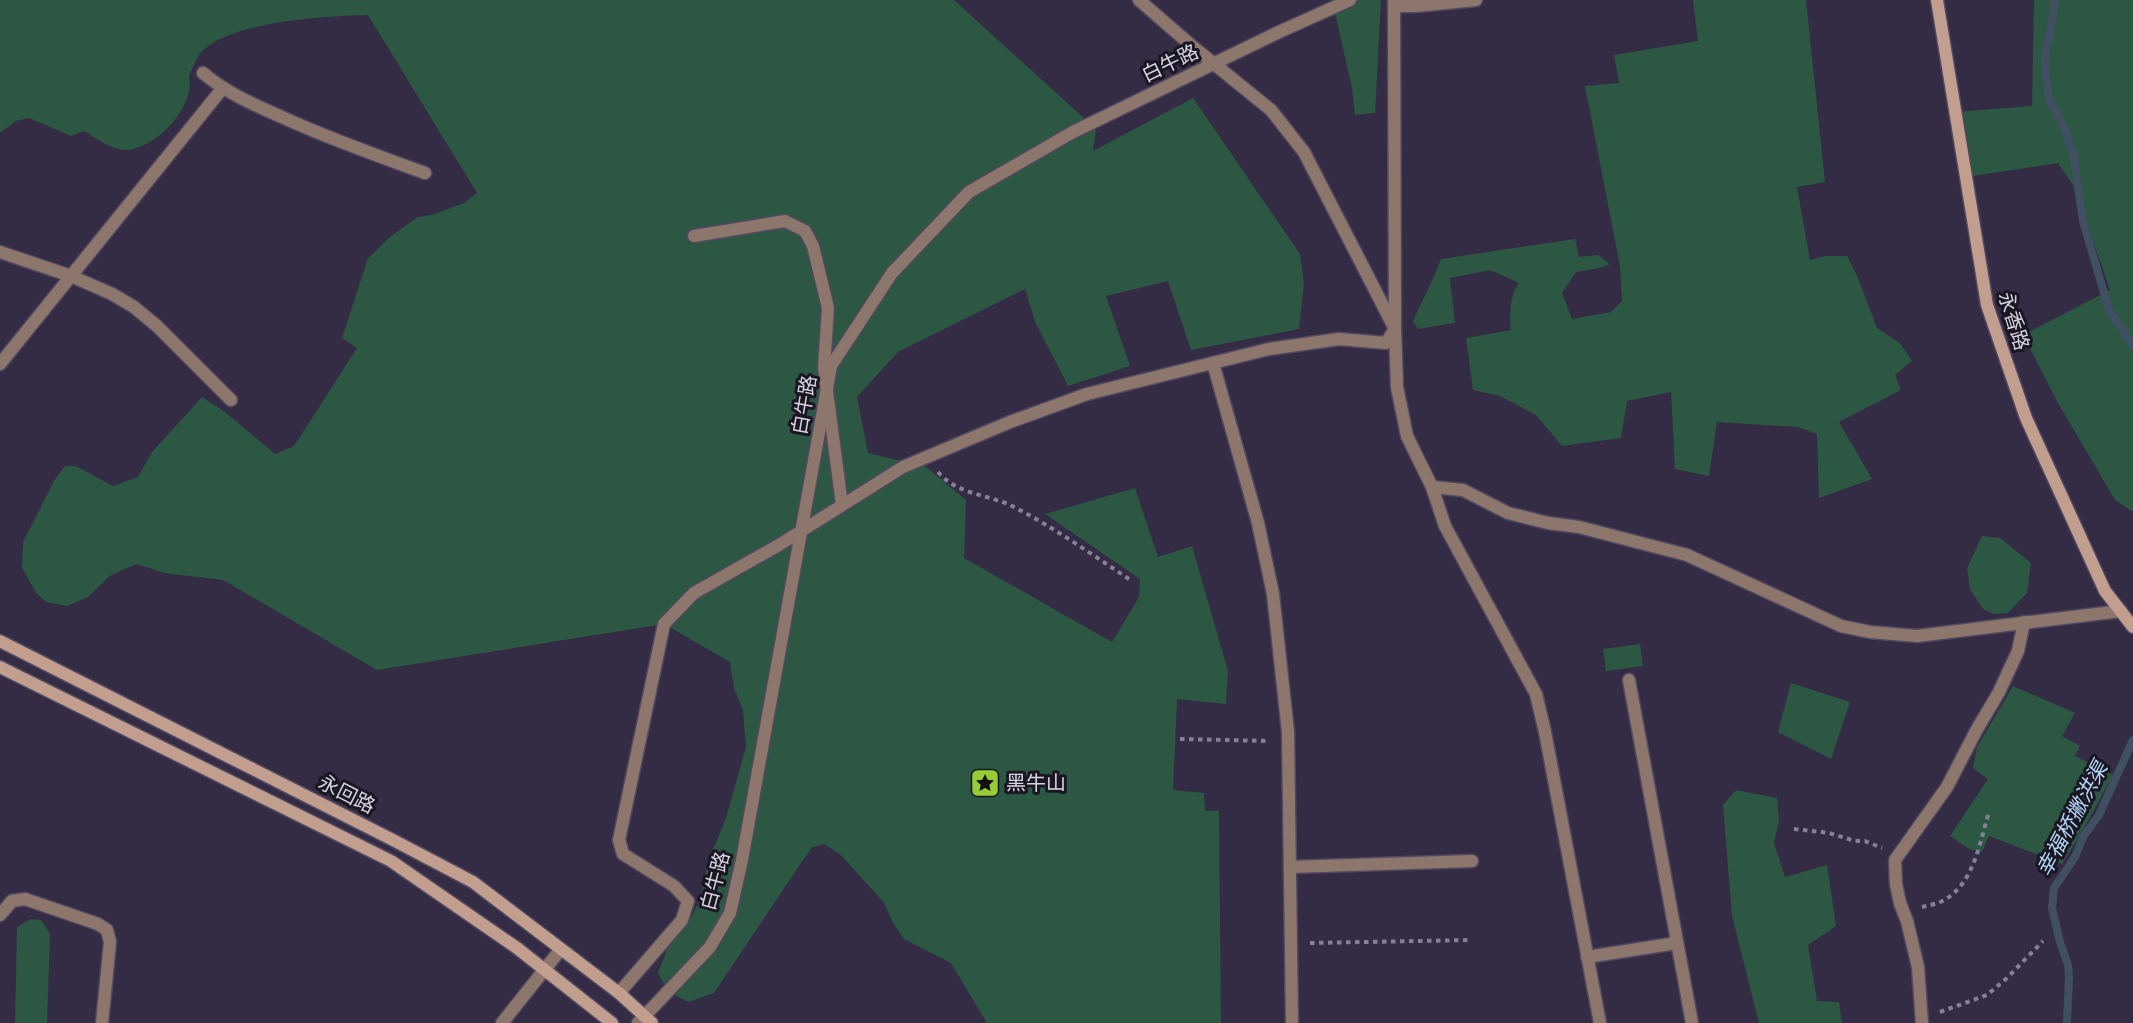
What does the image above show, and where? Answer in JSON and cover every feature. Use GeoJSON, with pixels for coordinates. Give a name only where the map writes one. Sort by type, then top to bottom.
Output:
{"type":"FeatureCollection","features":[{"type":"Feature","properties":{"kind":"main road","name":"永香路"},"geometry":{"type":"LineString","coordinates":[[1937,0],[1987,305],[2026,418],[2105,591],[2133,627]]}},
{"type":"Feature","properties":{"kind":"main road","name":"永回路"},"geometry":{"type":"LineString","coordinates":[[0,641],[473,882],[619,993],[645,1021]]}},
{"type":"Feature","properties":{"kind":"main road","name":"永回路"},"geometry":{"type":"LineString","coordinates":[[0,667],[391,861],[517,948],[612,1023]]}},
{"type":"Feature","properties":{"kind":"street"},"geometry":{"type":"LineString","coordinates":[[1138,0],[1271,110],[1304,152],[1395,329]]}},
{"type":"Feature","properties":{"kind":"street","name":"白牛路"},"geometry":{"type":"LineString","coordinates":[[645,1021],[710,947],[730,913],[742,860],[831,366],[892,273],[969,192],[1073,132],[1350,0]]}},
{"type":"Feature","properties":{"kind":"street"},"geometry":{"type":"LineString","coordinates":[[1476,0],[1416,6],[1394,3],[1397,387],[1407,436],[1432,487],[1445,526],[1536,694],[1600,1023]]}},
{"type":"Feature","properties":{"kind":"street"},"geometry":{"type":"LineString","coordinates":[[204,74],[222,89],[320,134],[425,173]]}},
{"type":"Feature","properties":{"kind":"street"},"geometry":{"type":"LineString","coordinates":[[0,364],[222,89]]}},
{"type":"Feature","properties":{"kind":"street"},"geometry":{"type":"LineString","coordinates":[[694,236],[785,221],[805,231],[813,246],[828,308],[824,368],[842,505]]}},
{"type":"Feature","properties":{"kind":"street"},"geometry":{"type":"LineString","coordinates":[[0,252],[71,276],[112,294],[134,307],[157,326],[231,399]]}},
{"type":"Feature","properties":{"kind":"street"},"geometry":{"type":"LineString","coordinates":[[619,993],[682,920],[688,901],[674,886],[623,854],[619,840],[664,624],[694,593],[802,530],[903,466],[1010,422],[1087,394],[1298,343],[1339,339],[1386,343],[1395,329]]}},
{"type":"Feature","properties":{"kind":"street"},"geometry":{"type":"LineString","coordinates":[[1213,363],[1258,523],[1273,594],[1288,742],[1293,1023]]}},
{"type":"Feature","properties":{"kind":"street"},"geometry":{"type":"LineString","coordinates":[[1432,487],[1463,490],[1508,513],[1548,523],[1579,527],[1687,555],[1841,626],[1870,632],[1917,636],[2121,611]]}},
{"type":"Feature","properties":{"kind":"street"},"geometry":{"type":"LineString","coordinates":[[1922,1018],[1918,967],[1896,884],[1895,860],[1947,787],[1999,692],[2018,651],[2024,622]]}},
{"type":"Feature","properties":{"kind":"street"},"geometry":{"type":"LineString","coordinates":[[1629,680],[1692,1023]]}},
{"type":"Feature","properties":{"kind":"street"},"geometry":{"type":"LineString","coordinates":[[1290,867],[1472,861]]}},
{"type":"Feature","properties":{"kind":"street"},"geometry":{"type":"LineString","coordinates":[[0,915],[12,901],[26,899],[98,924],[106,930],[110,942],[102,1023]]}},
{"type":"Feature","properties":{"kind":"street"},"geometry":{"type":"LineString","coordinates":[[1587,957],[1677,943]]}},
{"type":"Feature","properties":{"kind":"street"},"geometry":{"type":"LineString","coordinates":[[502,1023],[561,949]]}},
{"type":"Feature","properties":{"kind":"path"},"geometry":{"type":"LineString","coordinates":[[927,456],[940,475],[950,484],[1012,506],[1132,581]]}},
{"type":"Feature","properties":{"kind":"path"},"geometry":{"type":"LineString","coordinates":[[1180,739],[1288,742]]}},
{"type":"Feature","properties":{"kind":"path"},"geometry":{"type":"LineString","coordinates":[[1904,911],[1938,903],[1949,897],[1961,885],[1975,861],[1989,812]]}},
{"type":"Feature","properties":{"kind":"path"},"geometry":{"type":"LineString","coordinates":[[1794,829],[1829,833],[1900,854]]}},
{"type":"Feature","properties":{"kind":"path"},"geometry":{"type":"LineString","coordinates":[[1291,943],[1472,940]]}},
{"type":"Feature","properties":{"kind":"path"},"geometry":{"type":"LineString","coordinates":[[1922,1018],[1987,995],[2043,941]]}},
{"type":"Feature","properties":{"kind":"green space"},"geometry":{"type":"Polygon","coordinates":[[[0,0],[954,0],[1096,129],[1093,151],[1193,98],[1300,254],[1304,284],[1299,329],[1191,350],[1168,281],[1106,296],[1130,366],[1068,386],[1036,324],[1025,289],[898,352],[857,397],[868,453],[926,467],[966,500],[964,558],[1112,642],[1139,597],[1140,579],[1045,514],[1135,488],[1158,557],[1192,546],[1228,671],[1226,704],[1177,699],[1173,790],[1204,793],[1205,811],[1219,811],[1221,1023],[987,1023],[951,963],[904,939],[884,903],[841,855],[824,844],[813,847],[805,857],[714,993],[688,1002],[674,994],[658,973],[669,944],[688,923],[700,900],[708,862],[726,818],[746,747],[743,710],[734,688],[730,662],[664,624],[377,670],[223,580],[164,573],[137,564],[111,575],[88,597],[67,606],[46,602],[37,594],[22,568],[23,542],[55,479],[65,466],[76,466],[113,486],[138,477],[152,452],[202,397],[225,412],[275,454],[294,446],[357,348],[342,338],[368,258],[391,236],[418,217],[432,215],[464,203],[477,193],[368,15],[278,23],[231,35],[212,44],[196,60],[189,76],[190,88],[186,100],[171,124],[149,142],[138,148],[126,150],[109,146],[84,131],[71,136],[29,118],[16,121],[0,133],[0,0]]]}},
{"type":"Feature","properties":{"kind":"green space"},"geometry":{"type":"Polygon","coordinates":[[[1332,0],[1381,0],[1375,113],[1355,115],[1352,88],[1332,0]]]}},
{"type":"Feature","properties":{"kind":"green space"},"geometry":{"type":"Polygon","coordinates":[[[1693,0],[1806,0],[1825,182],[1797,187],[1810,260],[1825,256],[1847,256],[1877,328],[1900,343],[1912,361],[1895,375],[1901,390],[1839,422],[1872,479],[1819,498],[1817,434],[1798,427],[1717,422],[1709,476],[1675,469],[1671,392],[1627,401],[1621,438],[1562,446],[1536,415],[1500,396],[1473,390],[1466,338],[1511,330],[1511,306],[1519,283],[1490,270],[1450,278],[1455,323],[1418,329],[1413,322],[1441,259],[1575,239],[1579,257],[1598,255],[1610,264],[1576,272],[1562,293],[1572,319],[1611,312],[1622,301],[1620,266],[1585,86],[1619,83],[1614,55],[1698,41],[1693,0]]]}},
{"type":"Feature","properties":{"kind":"green space"},"geometry":{"type":"Polygon","coordinates":[[[2034,0],[2133,0],[2133,512],[2115,500],[2058,403],[2023,335],[2110,290],[2075,188],[2058,163],[1966,177],[1955,112],[2032,106],[2034,0]]]}},
{"type":"Feature","properties":{"kind":"green space"},"geometry":{"type":"Polygon","coordinates":[[[1982,536],[2000,538],[2031,563],[2027,593],[2008,613],[1993,614],[1983,609],[1970,589],[1967,568],[1982,536]]]}},
{"type":"Feature","properties":{"kind":"green space"},"geometry":{"type":"Polygon","coordinates":[[[1640,644],[1643,666],[1606,671],[1603,649],[1640,644]]]}},
{"type":"Feature","properties":{"kind":"green space"},"geometry":{"type":"Polygon","coordinates":[[[1791,683],[1850,702],[1831,759],[1778,732],[1791,683]]]}},
{"type":"Feature","properties":{"kind":"green space"},"geometry":{"type":"Polygon","coordinates":[[[2013,686],[2075,713],[2062,736],[2080,746],[2075,756],[2113,775],[2062,864],[1989,836],[1982,852],[1969,849],[1950,836],[1988,779],[1973,768],[1977,747],[2013,686]]]}},
{"type":"Feature","properties":{"kind":"green space"},"geometry":{"type":"Polygon","coordinates":[[[1736,790],[1777,798],[1779,821],[1774,843],[1785,877],[1827,865],[1836,926],[1808,945],[1817,1001],[1839,1002],[1842,1023],[1759,1023],[1732,916],[1723,805],[1736,790]]]}},
{"type":"Feature","properties":{"kind":"green space"},"geometry":{"type":"Polygon","coordinates":[[[31,919],[41,920],[50,934],[47,1023],[15,1023],[17,927],[31,919]]]}},
{"type":"Feature","properties":{"kind":"waterway","name":"幸福桥撇洪渠"},"geometry":{"type":"LineString","coordinates":[[2055,0],[2045,53],[2049,99],[2063,125],[2073,153],[2083,221],[2109,310],[2133,346]]}},
{"type":"Feature","properties":{"kind":"waterway","name":"幸福桥撇洪渠"},"geometry":{"type":"LineString","coordinates":[[2067,1023],[2068,965],[2052,908],[2054,888],[2075,857],[2083,837],[2099,815],[2133,740]]}},
{"type":"Feature","properties":{"kind":"place","name":"黑牛山"},"geometry":{"type":"Point","coordinates":[985,783]}}]}
